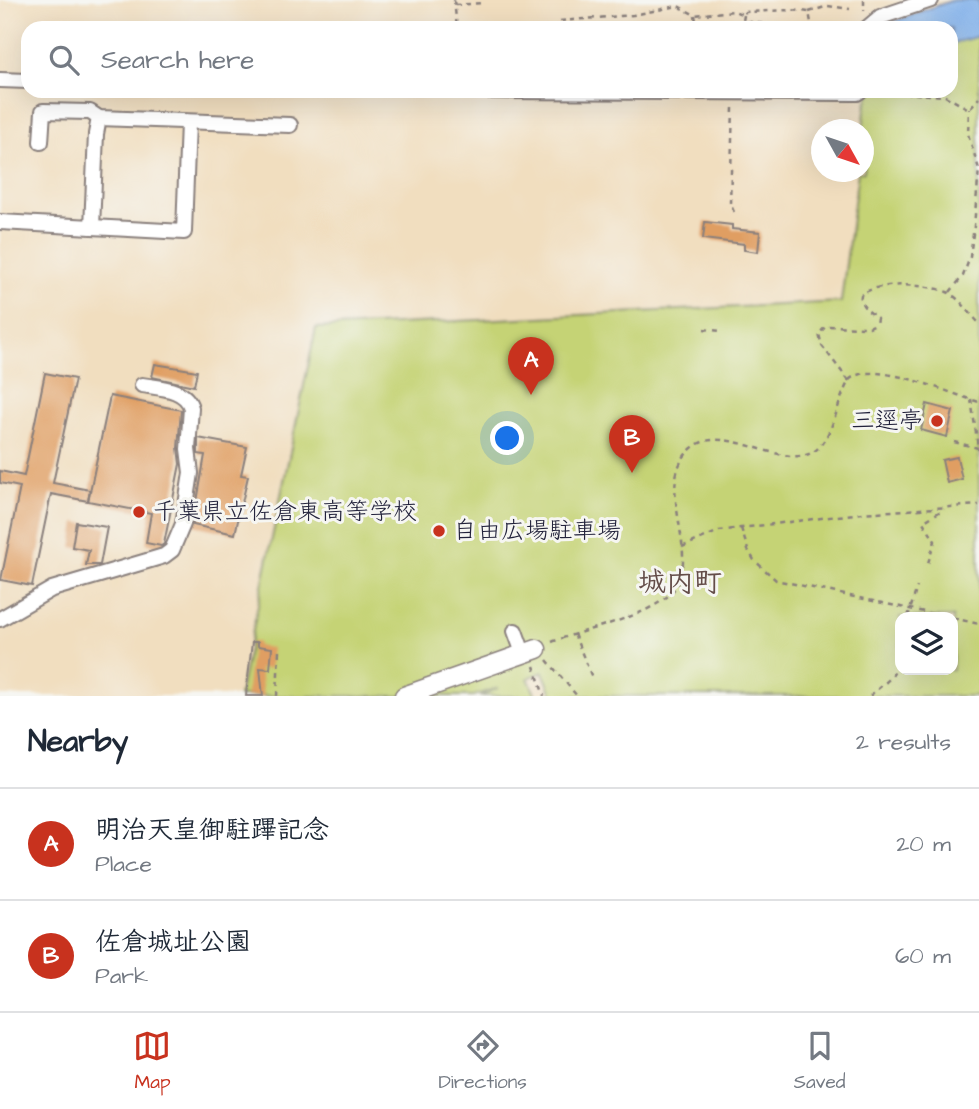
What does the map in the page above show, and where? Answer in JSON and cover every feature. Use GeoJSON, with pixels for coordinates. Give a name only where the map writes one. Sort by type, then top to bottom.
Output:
{"type":"FeatureCollection","features":[{"type":"Feature","properties":{"kind":"street"},"geometry":{"type":"LineString","coordinates":[[875,21],[931,0]]}},
{"type":"Feature","properties":{"kind":"street"},"geometry":{"type":"LineString","coordinates":[[0,80],[21,81]]}},
{"type":"Feature","properties":{"kind":"street"},"geometry":{"type":"LineString","coordinates":[[41,142],[43,111],[90,113],[99,118],[290,125]]}},
{"type":"Feature","properties":{"kind":"street"},"geometry":{"type":"LineString","coordinates":[[92,227],[99,118]]}},
{"type":"Feature","properties":{"kind":"street"},"geometry":{"type":"LineString","coordinates":[[0,222],[184,232],[188,122]]}},
{"type":"Feature","properties":{"kind":"street"},"geometry":{"type":"LineString","coordinates":[[0,619],[52,589],[164,556],[172,550],[183,524],[191,473],[188,449],[190,402],[179,393],[142,385]]}},
{"type":"Feature","properties":{"kind":"street"},"geometry":{"type":"LineString","coordinates":[[404,696],[530,651],[515,632]]}},
{"type":"Feature","properties":{"kind":"path"},"geometry":{"type":"LineString","coordinates":[[454,0],[456,21]]}},
{"type":"Feature","properties":{"kind":"path"},"geometry":{"type":"LineString","coordinates":[[677,0],[678,6]]}},
{"type":"Feature","properties":{"kind":"path"},"geometry":{"type":"LineString","coordinates":[[455,5],[482,3]]}},
{"type":"Feature","properties":{"kind":"path"},"geometry":{"type":"LineString","coordinates":[[560,21],[633,15],[678,6],[695,15],[734,11],[744,15]]}},
{"type":"Feature","properties":{"kind":"path"},"geometry":{"type":"LineString","coordinates":[[743,21],[746,12],[809,12],[828,6],[850,9]]}},
{"type":"Feature","properties":{"kind":"path"},"geometry":{"type":"LineString","coordinates":[[809,12],[810,21]]}},
{"type":"Feature","properties":{"kind":"path"},"geometry":{"type":"LineString","coordinates":[[695,15],[696,21]]}},
{"type":"Feature","properties":{"kind":"path"},"geometry":{"type":"LineString","coordinates":[[733,98],[730,203],[734,212]]}},
{"type":"Feature","properties":{"kind":"path"},"geometry":{"type":"LineString","coordinates":[[949,98],[970,109]]}},
{"type":"Feature","properties":{"kind":"path"},"geometry":{"type":"LineString","coordinates":[[950,292],[964,276],[970,257],[979,169],[968,134],[970,109],[979,98]]}},
{"type":"Feature","properties":{"kind":"path"},"geometry":{"type":"LineString","coordinates":[[849,381],[822,346],[819,334],[826,326],[869,327],[876,324],[877,318],[860,300],[864,292],[879,286],[896,285],[950,292],[979,323]]}},
{"type":"Feature","properties":{"kind":"path"},"geometry":{"type":"LineString","coordinates":[[704,329],[720,331]]}},
{"type":"Feature","properties":{"kind":"path"},"geometry":{"type":"LineString","coordinates":[[530,651],[645,610],[670,594],[682,572],[676,477],[679,462],[697,445],[713,441],[747,444],[779,454],[804,455],[814,451],[828,433],[849,381],[855,375],[874,372],[953,391],[979,401]]}},
{"type":"Feature","properties":{"kind":"path"},"geometry":{"type":"LineString","coordinates":[[971,400],[979,454]]}},
{"type":"Feature","properties":{"kind":"path"},"geometry":{"type":"LineString","coordinates":[[954,442],[978,448]]}},
{"type":"Feature","properties":{"kind":"path"},"geometry":{"type":"LineString","coordinates":[[682,547],[719,531],[862,513],[979,505]]}},
{"type":"Feature","properties":{"kind":"path"},"geometry":{"type":"LineString","coordinates":[[928,563],[935,541],[923,522],[947,507]]}},
{"type":"Feature","properties":{"kind":"path"},"geometry":{"type":"LineString","coordinates":[[741,528],[754,560],[776,580],[921,612]]}},
{"type":"Feature","properties":{"kind":"path"},"geometry":{"type":"LineString","coordinates":[[910,610],[917,587]]}},
{"type":"Feature","properties":{"kind":"path"},"geometry":{"type":"LineString","coordinates":[[958,619],[979,624]]}},
{"type":"Feature","properties":{"kind":"path"},"geometry":{"type":"LineString","coordinates":[[573,634],[593,680]]}},
{"type":"Feature","properties":{"kind":"path"},"geometry":{"type":"LineString","coordinates":[[277,696],[279,650]]}},
{"type":"Feature","properties":{"kind":"path"},"geometry":{"type":"LineString","coordinates":[[530,651],[544,696]]}},
{"type":"Feature","properties":{"kind":"path"},"geometry":{"type":"LineString","coordinates":[[530,651],[577,696]]}},
{"type":"Feature","properties":{"kind":"path"},"geometry":{"type":"LineString","coordinates":[[870,696],[890,681],[895,672]]}},
{"type":"Feature","properties":{"kind":"green space"},"geometry":{"type":"Polygon","coordinates":[[[953,0],[979,0],[979,696],[553,696],[543,672],[528,678],[536,696],[480,696],[498,688],[474,696],[239,696],[316,328],[841,302],[857,182],[874,182],[874,119],[864,119],[868,98],[958,98],[958,21],[894,21],[953,0]]]}},
{"type":"Feature","properties":{"kind":"water"},"geometry":{"type":"Polygon","coordinates":[[[953,0],[979,0],[979,36],[958,42],[958,21],[894,21],[953,0]]]}},
{"type":"Feature","properties":{"kind":"building"},"geometry":{"type":"Polygon","coordinates":[[[705,222],[760,232],[758,252],[744,250],[744,244],[703,239],[705,222]]]}},
{"type":"Feature","properties":{"kind":"building"},"geometry":{"type":"Polygon","coordinates":[[[155,364],[197,371],[194,386],[152,377],[155,364]]]}},
{"type":"Feature","properties":{"kind":"building"},"geometry":{"type":"Polygon","coordinates":[[[45,373],[75,379],[53,483],[90,490],[88,501],[51,494],[32,586],[1,580],[20,487],[0,483],[0,471],[24,476],[45,373]]]}},
{"type":"Feature","properties":{"kind":"building"},"geometry":{"type":"Polygon","coordinates":[[[110,396],[181,410],[178,448],[180,464],[164,544],[161,546],[146,543],[151,513],[88,501],[110,396]]]}},
{"type":"Feature","properties":{"kind":"building","name":"三逕亭"},"geometry":{"type":"Polygon","coordinates":[[[927,404],[953,411],[947,437],[921,430],[927,404]]]}},
{"type":"Feature","properties":{"kind":"building"},"geometry":{"type":"Polygon","coordinates":[[[198,438],[247,447],[241,475],[248,476],[235,534],[193,525],[205,455],[198,454],[198,438]]]}},
{"type":"Feature","properties":{"kind":"building"},"geometry":{"type":"Polygon","coordinates":[[[957,457],[962,479],[947,483],[942,460],[957,457]]]}},
{"type":"Feature","properties":{"kind":"building"},"geometry":{"type":"Polygon","coordinates":[[[76,522],[107,527],[100,565],[86,565],[89,550],[72,547],[76,522]]]}},
{"type":"Feature","properties":{"kind":"building"},"geometry":{"type":"Polygon","coordinates":[[[252,642],[258,642],[258,646],[272,648],[270,669],[260,668],[263,696],[246,696],[252,642]]]}},
{"type":"Feature","properties":{"kind":"place","name":"明治天皇御駐蹕記念"},"geometry":{"type":"Point","coordinates":[531,395]}},
{"type":"Feature","properties":{"kind":"place","name":"三逕亭"},"geometry":{"type":"Point","coordinates":[937,421]}},
{"type":"Feature","properties":{"kind":"place","name":"佐倉城址公園"},"geometry":{"type":"Point","coordinates":[632,473]}},
{"type":"Feature","properties":{"kind":"place","name":"千葉県立佐倉東高等学校"},"geometry":{"type":"Point","coordinates":[139,512]}},
{"type":"Feature","properties":{"kind":"place","name":"自由広場駐車場"},"geometry":{"type":"Point","coordinates":[439,531]}},
{"type":"Feature","properties":{"kind":"district","name":"城内町"},"geometry":{"type":"Point","coordinates":[680,582]}}]}
